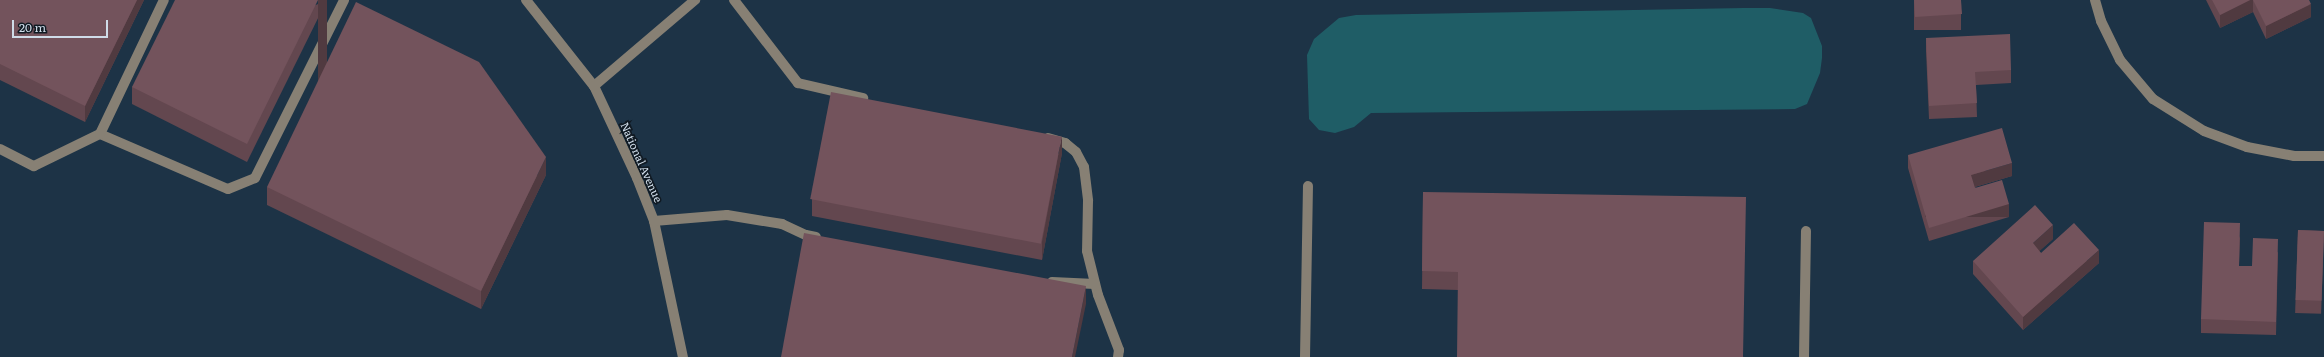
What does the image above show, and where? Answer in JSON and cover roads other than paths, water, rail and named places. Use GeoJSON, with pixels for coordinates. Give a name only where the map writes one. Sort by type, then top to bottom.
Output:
{"type":"FeatureCollection","features":[{"type":"Feature","properties":{"kind":"street"},"geometry":{"type":"LineString","coordinates":[[0,149],[34,166],[100,134],[164,0]]}},
{"type":"Feature","properties":{"kind":"street"},"geometry":{"type":"LineString","coordinates":[[100,134],[228,189],[255,178],[344,0]]}},
{"type":"Feature","properties":{"kind":"street","name":"National Avenue"},"geometry":{"type":"LineString","coordinates":[[526,0],[594,86],[637,178],[654,221],[683,357]]}},
{"type":"Feature","properties":{"kind":"street"},"geometry":{"type":"LineString","coordinates":[[594,86],[695,0]]}},
{"type":"Feature","properties":{"kind":"street"},"geometry":{"type":"LineString","coordinates":[[734,0],[798,83],[874,101]]}},
{"type":"Feature","properties":{"kind":"street"},"geometry":{"type":"LineString","coordinates":[[2095,0],[2101,21],[2120,60],[2153,99],[2204,131],[2247,147],[2294,156],[2324,156]]}},
{"type":"Feature","properties":{"kind":"street"},"geometry":{"type":"LineString","coordinates":[[1036,136],[1065,143],[1076,152],[1084,167],[1088,201],[1087,251],[1096,284],[1119,350],[1118,357]]}},
{"type":"Feature","properties":{"kind":"street"},"geometry":{"type":"LineString","coordinates":[[1305,357],[1308,186]]}},
{"type":"Feature","properties":{"kind":"street"},"geometry":{"type":"LineString","coordinates":[[654,221],[727,215],[782,224],[806,235],[829,240]]}},
{"type":"Feature","properties":{"kind":"street"},"geometry":{"type":"LineString","coordinates":[[1804,357],[1806,231]]}},
{"type":"Feature","properties":{"kind":"street"},"geometry":{"type":"LineString","coordinates":[[1044,280],[1096,284]]}}]}
